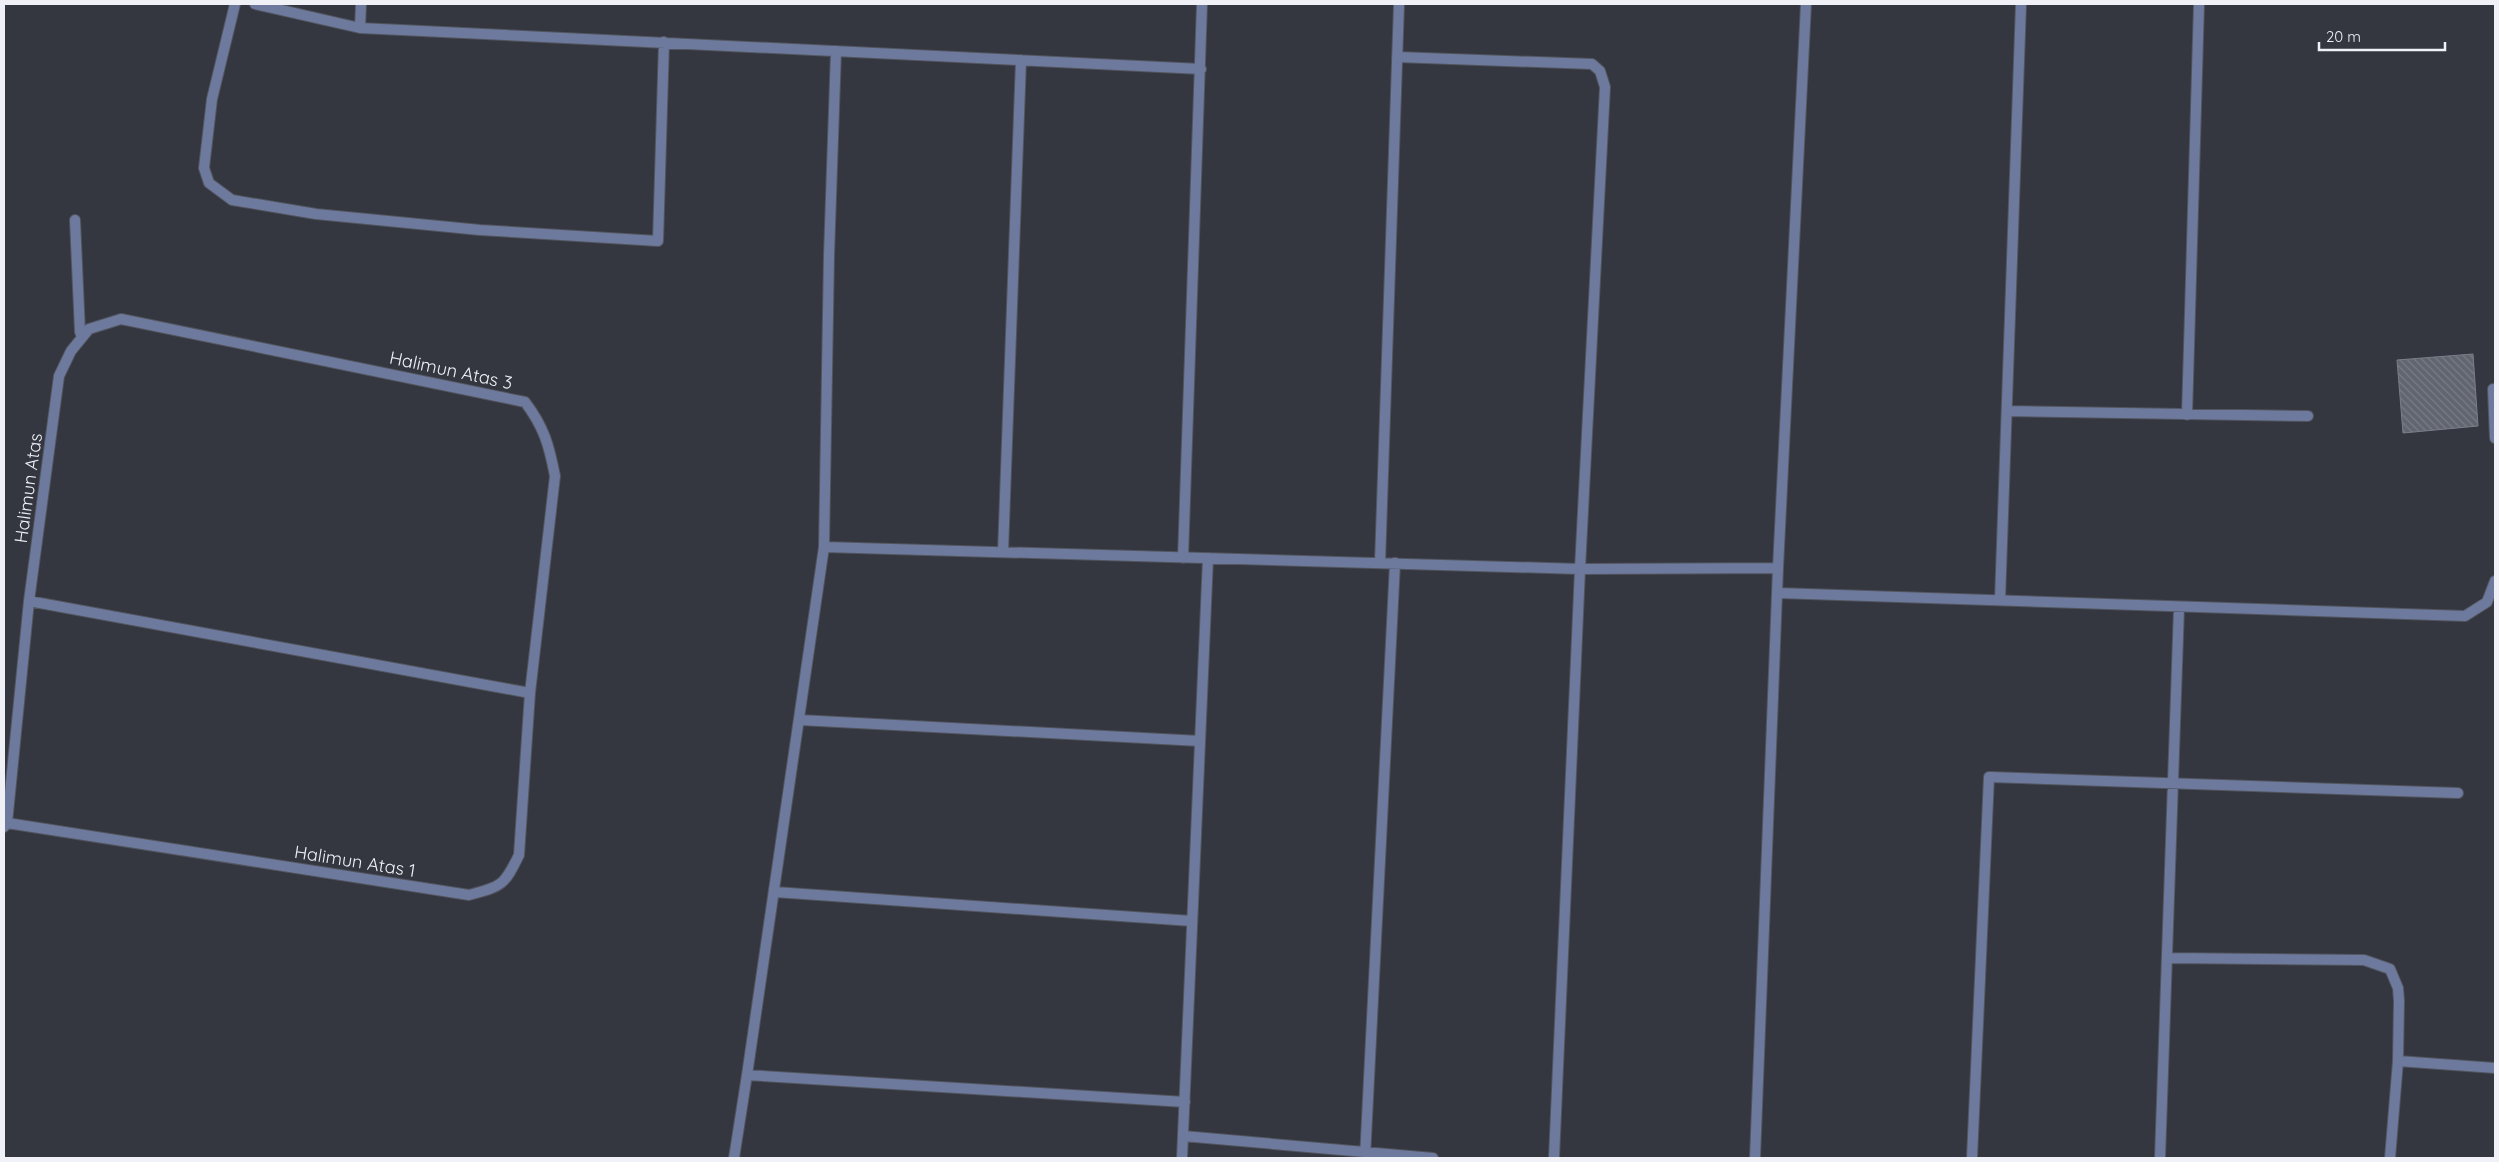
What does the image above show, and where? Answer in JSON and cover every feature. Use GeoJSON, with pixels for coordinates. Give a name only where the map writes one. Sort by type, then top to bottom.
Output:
{"type":"FeatureCollection","features":[{"type":"Feature","properties":{"kind":"street"},"geometry":{"type":"LineString","coordinates":[[235,4],[212,99],[204,168],[209,183],[232,200],[255,205],[316,214],[480,230],[658,242],[664,42]]}},
{"type":"Feature","properties":{"kind":"street"},"geometry":{"type":"LineString","coordinates":[[255,4],[360,28],[1200,69]]}},
{"type":"Feature","properties":{"kind":"street"},"geometry":{"type":"LineString","coordinates":[[360,28],[361,4]]}},
{"type":"Feature","properties":{"kind":"street"},"geometry":{"type":"LineString","coordinates":[[1183,558],[1202,4]]}},
{"type":"Feature","properties":{"kind":"street"},"geometry":{"type":"LineString","coordinates":[[1380,563],[1399,4]]}},
{"type":"Feature","properties":{"kind":"street"},"geometry":{"type":"LineString","coordinates":[[1755,1158],[1778,568],[1806,4]]}},
{"type":"Feature","properties":{"kind":"street"},"geometry":{"type":"LineString","coordinates":[[2000,600],[2021,4]]}},
{"type":"Feature","properties":{"kind":"street"},"geometry":{"type":"LineString","coordinates":[[2188,415],[2199,4]]}},
{"type":"Feature","properties":{"kind":"street"},"geometry":{"type":"LineString","coordinates":[[734,1158],[775,892],[824,547],[829,264],[836,51]]}},
{"type":"Feature","properties":{"kind":"street"},"geometry":{"type":"LineString","coordinates":[[1397,57],[1592,64],[1600,71],[1605,87],[1580,569],[1554,1158]]}},
{"type":"Feature","properties":{"kind":"street"},"geometry":{"type":"LineString","coordinates":[[1003,552],[1021,60]]}},
{"type":"Feature","properties":{"kind":"street"},"geometry":{"type":"LineString","coordinates":[[75,220],[80,332],[82,337]]}},
{"type":"Feature","properties":{"kind":"street","name":"Halimun Atas 3"},"geometry":{"type":"LineString","coordinates":[[82,337],[89,330],[120,320],[525,402],[539,420],[549,444],[554,476],[530,693]]}},
{"type":"Feature","properties":{"kind":"street","name":"Halimun Atas"},"geometry":{"type":"LineString","coordinates":[[5,825],[29,601],[59,376],[70,351],[82,337]]}},
{"type":"Feature","properties":{"kind":"street"},"geometry":{"type":"LineString","coordinates":[[2493,390],[2495,438]]}},
{"type":"Feature","properties":{"kind":"street"},"geometry":{"type":"LineString","coordinates":[[2007,412],[2308,416]]}},
{"type":"Feature","properties":{"kind":"street"},"geometry":{"type":"LineString","coordinates":[[824,547],[1580,569],[1778,568]]}},
{"type":"Feature","properties":{"kind":"street"},"geometry":{"type":"LineString","coordinates":[[1182,1158],[1208,558]]}},
{"type":"Feature","properties":{"kind":"street"},"geometry":{"type":"LineString","coordinates":[[1365,1156],[1395,563]]}},
{"type":"Feature","properties":{"kind":"street"},"geometry":{"type":"LineString","coordinates":[[1778,593],[2179,608],[2466,616],[2487,602],[2495,582]]}},
{"type":"Feature","properties":{"kind":"street"},"geometry":{"type":"LineString","coordinates":[[29,601],[530,693]]}},
{"type":"Feature","properties":{"kind":"street"},"geometry":{"type":"LineString","coordinates":[[2160,1158],[2179,608]]}},
{"type":"Feature","properties":{"kind":"street","name":"Halimun Atas 1"},"geometry":{"type":"LineString","coordinates":[[5,825],[469,896],[495,888],[508,879],[518,854],[530,693]]}},
{"type":"Feature","properties":{"kind":"street"},"geometry":{"type":"LineString","coordinates":[[800,720],[1200,741]]}},
{"type":"Feature","properties":{"kind":"street"},"geometry":{"type":"LineString","coordinates":[[1972,1158],[1989,778],[2174,782],[2458,793]]}},
{"type":"Feature","properties":{"kind":"street"},"geometry":{"type":"LineString","coordinates":[[775,892],[1192,921]]}},
{"type":"Feature","properties":{"kind":"street"},"geometry":{"type":"LineString","coordinates":[[2168,958],[2364,960],[2390,969],[2398,988],[2398,1061],[2390,1158]]}},
{"type":"Feature","properties":{"kind":"street"},"geometry":{"type":"LineString","coordinates":[[2398,1061],[2495,1068]]}},
{"type":"Feature","properties":{"kind":"street"},"geometry":{"type":"LineString","coordinates":[[747,1075],[1185,1102]]}},
{"type":"Feature","properties":{"kind":"street"},"geometry":{"type":"LineString","coordinates":[[1183,1136],[1365,1156],[1433,1158]]}},
{"type":"Feature","properties":{"kind":"building"},"geometry":{"type":"Polygon","coordinates":[[[2473,354],[2478,426],[2403,433],[2397,360],[2473,354]]]}}]}
